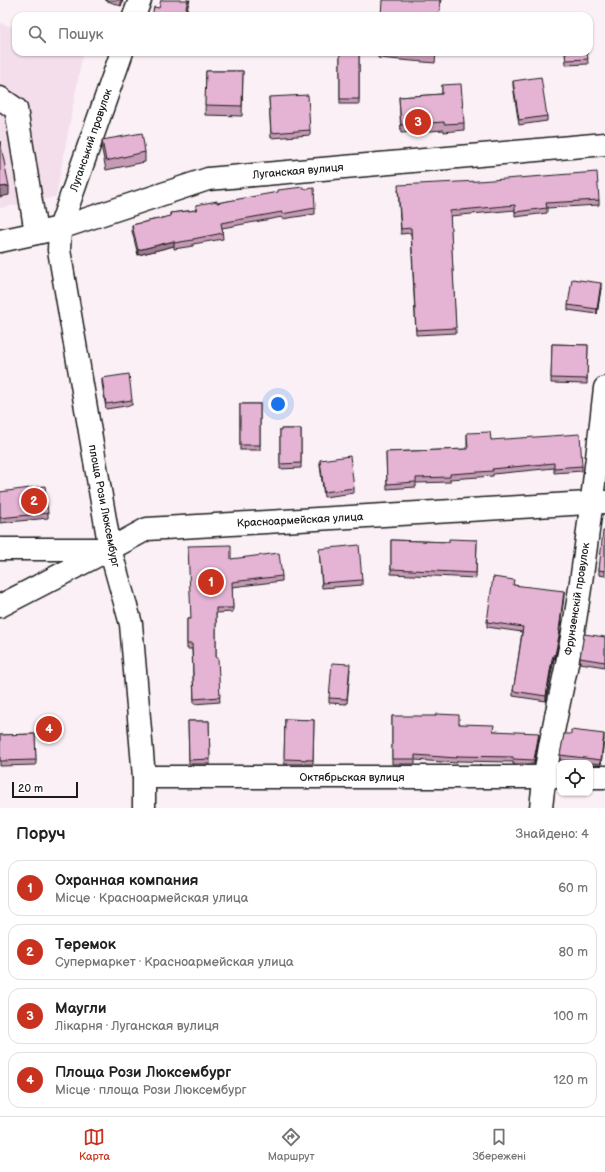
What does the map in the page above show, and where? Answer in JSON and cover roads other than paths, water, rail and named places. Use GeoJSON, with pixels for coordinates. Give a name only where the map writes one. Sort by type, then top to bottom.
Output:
{"type":"FeatureCollection","features":[{"type":"Feature","properties":{"kind":"street"},"geometry":{"type":"LineString","coordinates":[[136,12],[140,0]]}},
{"type":"Feature","properties":{"kind":"street","name":"Луганський провулок"},"geometry":{"type":"LineString","coordinates":[[60,228],[121,56]]}},
{"type":"Feature","properties":{"kind":"street"},"geometry":{"type":"LineString","coordinates":[[0,98],[16,109],[36,233]]}},
{"type":"Feature","properties":{"kind":"street","name":"Луганская вулиця"},"geometry":{"type":"LineString","coordinates":[[0,241],[60,228],[208,179],[605,144]]}},
{"type":"Feature","properties":{"kind":"street","name":"площа Рози Люксембург"},"geometry":{"type":"LineString","coordinates":[[60,228],[59,250],[110,549],[131,624],[144,777],[144,808]]}},
{"type":"Feature","properties":{"kind":"street","name":"Фрунзенскій провулок"},"geometry":{"type":"LineString","coordinates":[[540,808],[552,777],[575,621],[599,502],[605,388]]}},
{"type":"Feature","properties":{"kind":"street","name":"Красноармейская улица"},"geometry":{"type":"LineString","coordinates":[[0,550],[110,549],[147,529],[599,502]]}},
{"type":"Feature","properties":{"kind":"street"},"geometry":{"type":"LineString","coordinates":[[0,606],[110,549]]}},
{"type":"Feature","properties":{"kind":"street","name":"Октябрьская вулиця"},"geometry":{"type":"LineString","coordinates":[[144,777],[552,777]]}},
{"type":"Feature","properties":{"kind":"street"},"geometry":{"type":"LineString","coordinates":[[593,777],[605,777]]}},
{"type":"Feature","properties":{"kind":"place","name":"Маугли"},"geometry":{"type":"Point","coordinates":[418,122]}},
{"type":"Feature","properties":{"kind":"place","name":"Теремок"},"geometry":{"type":"Point","coordinates":[34,501]}},
{"type":"Feature","properties":{"kind":"place","name":"Охранная компания"},"geometry":{"type":"Point","coordinates":[211,582]}},
{"type":"Feature","properties":{"kind":"place","name":"Площа Рози Люксембург"},"geometry":{"type":"Point","coordinates":[49,729]}}]}
